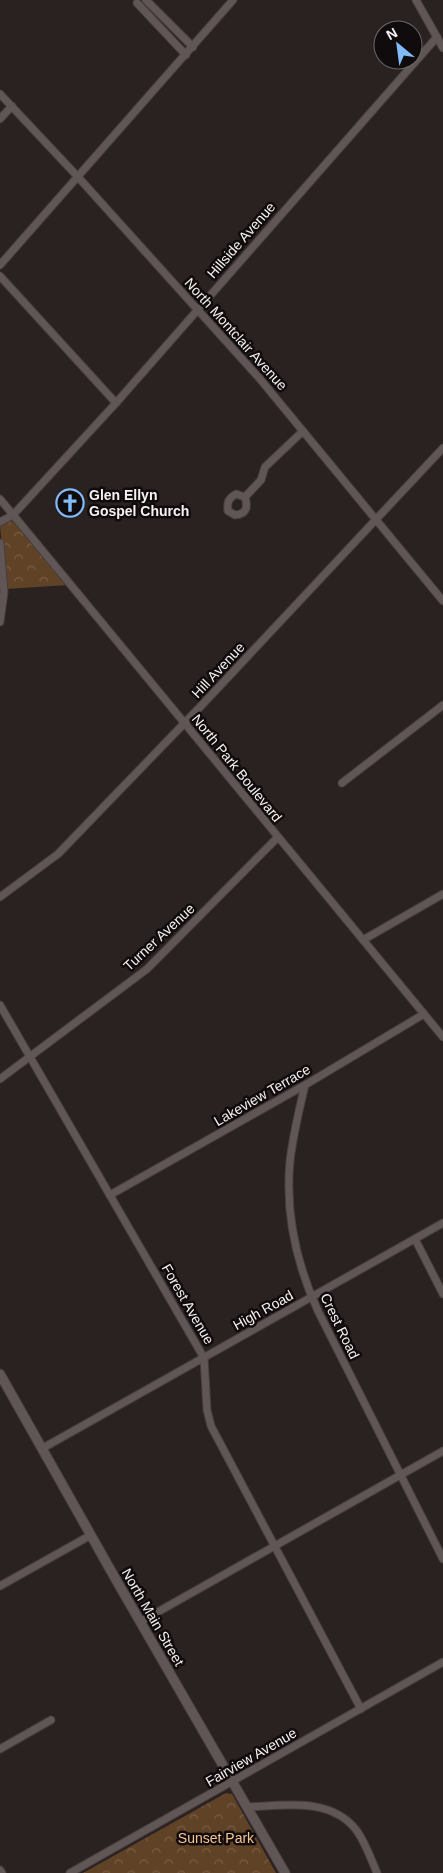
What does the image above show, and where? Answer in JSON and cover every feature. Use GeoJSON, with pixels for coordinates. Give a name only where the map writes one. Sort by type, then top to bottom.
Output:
{"type":"FeatureCollection","features":[{"type":"Feature","properties":{"kind":"street"},"geometry":{"type":"LineString","coordinates":[[146,0],[193,47]]}},
{"type":"Feature","properties":{"kind":"street"},"geometry":{"type":"LineString","coordinates":[[0,265],[234,0]]}},
{"type":"Feature","properties":{"kind":"street"},"geometry":{"type":"LineString","coordinates":[[416,0],[443,48]]}},
{"type":"Feature","properties":{"kind":"street"},"geometry":{"type":"LineString","coordinates":[[137,4],[186,55]]}},
{"type":"Feature","properties":{"kind":"street","name":"Hillside Avenue"},"geometry":{"type":"LineString","coordinates":[[0,522],[13,515],[116,403],[437,37]]}},
{"type":"Feature","properties":{"kind":"street","name":"North Montclair Avenue"},"geometry":{"type":"LineString","coordinates":[[0,94],[78,177],[281,404],[443,600]]}},
{"type":"Feature","properties":{"kind":"street"},"geometry":{"type":"LineString","coordinates":[[0,119],[12,106]]}},
{"type":"Feature","properties":{"kind":"street"},"geometry":{"type":"LineString","coordinates":[[0,276],[116,403]]}},
{"type":"Feature","properties":{"kind":"street"},"geometry":{"type":"LineString","coordinates":[[245,497],[262,480],[265,467],[303,431]]}},
{"type":"Feature","properties":{"kind":"street","name":"Hill Avenue"},"geometry":{"type":"LineString","coordinates":[[0,897],[58,854],[443,448]]}},
{"type":"Feature","properties":{"kind":"street","name":"North Park Boulevard"},"geometry":{"type":"LineString","coordinates":[[0,499],[443,1037]]}},
{"type":"Feature","properties":{"kind":"street"},"geometry":{"type":"LineString","coordinates":[[0,543],[4,592],[0,622]]}},
{"type":"Feature","properties":{"kind":"street"},"geometry":{"type":"LineString","coordinates":[[342,783],[443,705]]}},
{"type":"Feature","properties":{"kind":"street","name":"Turner Avenue"},"geometry":{"type":"LineString","coordinates":[[0,1079],[147,969],[278,837]]}},
{"type":"Feature","properties":{"kind":"street"},"geometry":{"type":"LineString","coordinates":[[363,940],[443,894]]}},
{"type":"Feature","properties":{"kind":"street","name":"Forest Avenue"},"geometry":{"type":"LineString","coordinates":[[0,1005],[204,1358],[207,1410],[211,1426],[361,1709]]}},
{"type":"Feature","properties":{"kind":"street","name":"Lakeview Terrace"},"geometry":{"type":"LineString","coordinates":[[110,1195],[305,1085],[424,1014]]}},
{"type":"Feature","properties":{"kind":"street","name":"Crest Road"},"geometry":{"type":"LineString","coordinates":[[305,1085],[290,1161],[289,1206],[295,1248],[312,1297],[443,1559]]}},
{"type":"Feature","properties":{"kind":"street","name":"High Road"},"geometry":{"type":"LineString","coordinates":[[42,1448],[443,1223]]}},
{"type":"Feature","properties":{"kind":"street"},"geometry":{"type":"LineString","coordinates":[[415,1239],[443,1294]]}},
{"type":"Feature","properties":{"kind":"street","name":"North Main Street"},"geometry":{"type":"LineString","coordinates":[[0,1374],[285,1873]]}},
{"type":"Feature","properties":{"kind":"street"},"geometry":{"type":"LineString","coordinates":[[140,1622],[443,1452]]}},
{"type":"Feature","properties":{"kind":"street"},"geometry":{"type":"LineString","coordinates":[[0,1586],[91,1535]]}},
{"type":"Feature","properties":{"kind":"street","name":"Fairview Avenue"},"geometry":{"type":"LineString","coordinates":[[70,1873],[443,1662]]}},
{"type":"Feature","properties":{"kind":"street"},"geometry":{"type":"LineString","coordinates":[[0,1749],[51,1720]]}},
{"type":"Feature","properties":{"kind":"street"},"geometry":{"type":"LineString","coordinates":[[248,1807],[299,1806],[330,1810],[346,1819],[357,1832],[377,1873]]}},
{"type":"Feature","properties":{"kind":"green space"},"geometry":{"type":"Polygon","coordinates":[[[14,519],[68,585],[6,589],[0,526],[14,519]]]}},
{"type":"Feature","properties":{"kind":"green space","name":"Sunset Park"},"geometry":{"type":"Polygon","coordinates":[[[226,1793],[232,1794],[276,1873],[83,1873],[226,1793]]]}},
{"type":"Feature","properties":{"kind":"place","name":"Glen Ellyn Gospel Church"},"geometry":{"type":"Point","coordinates":[70,503]}}]}
